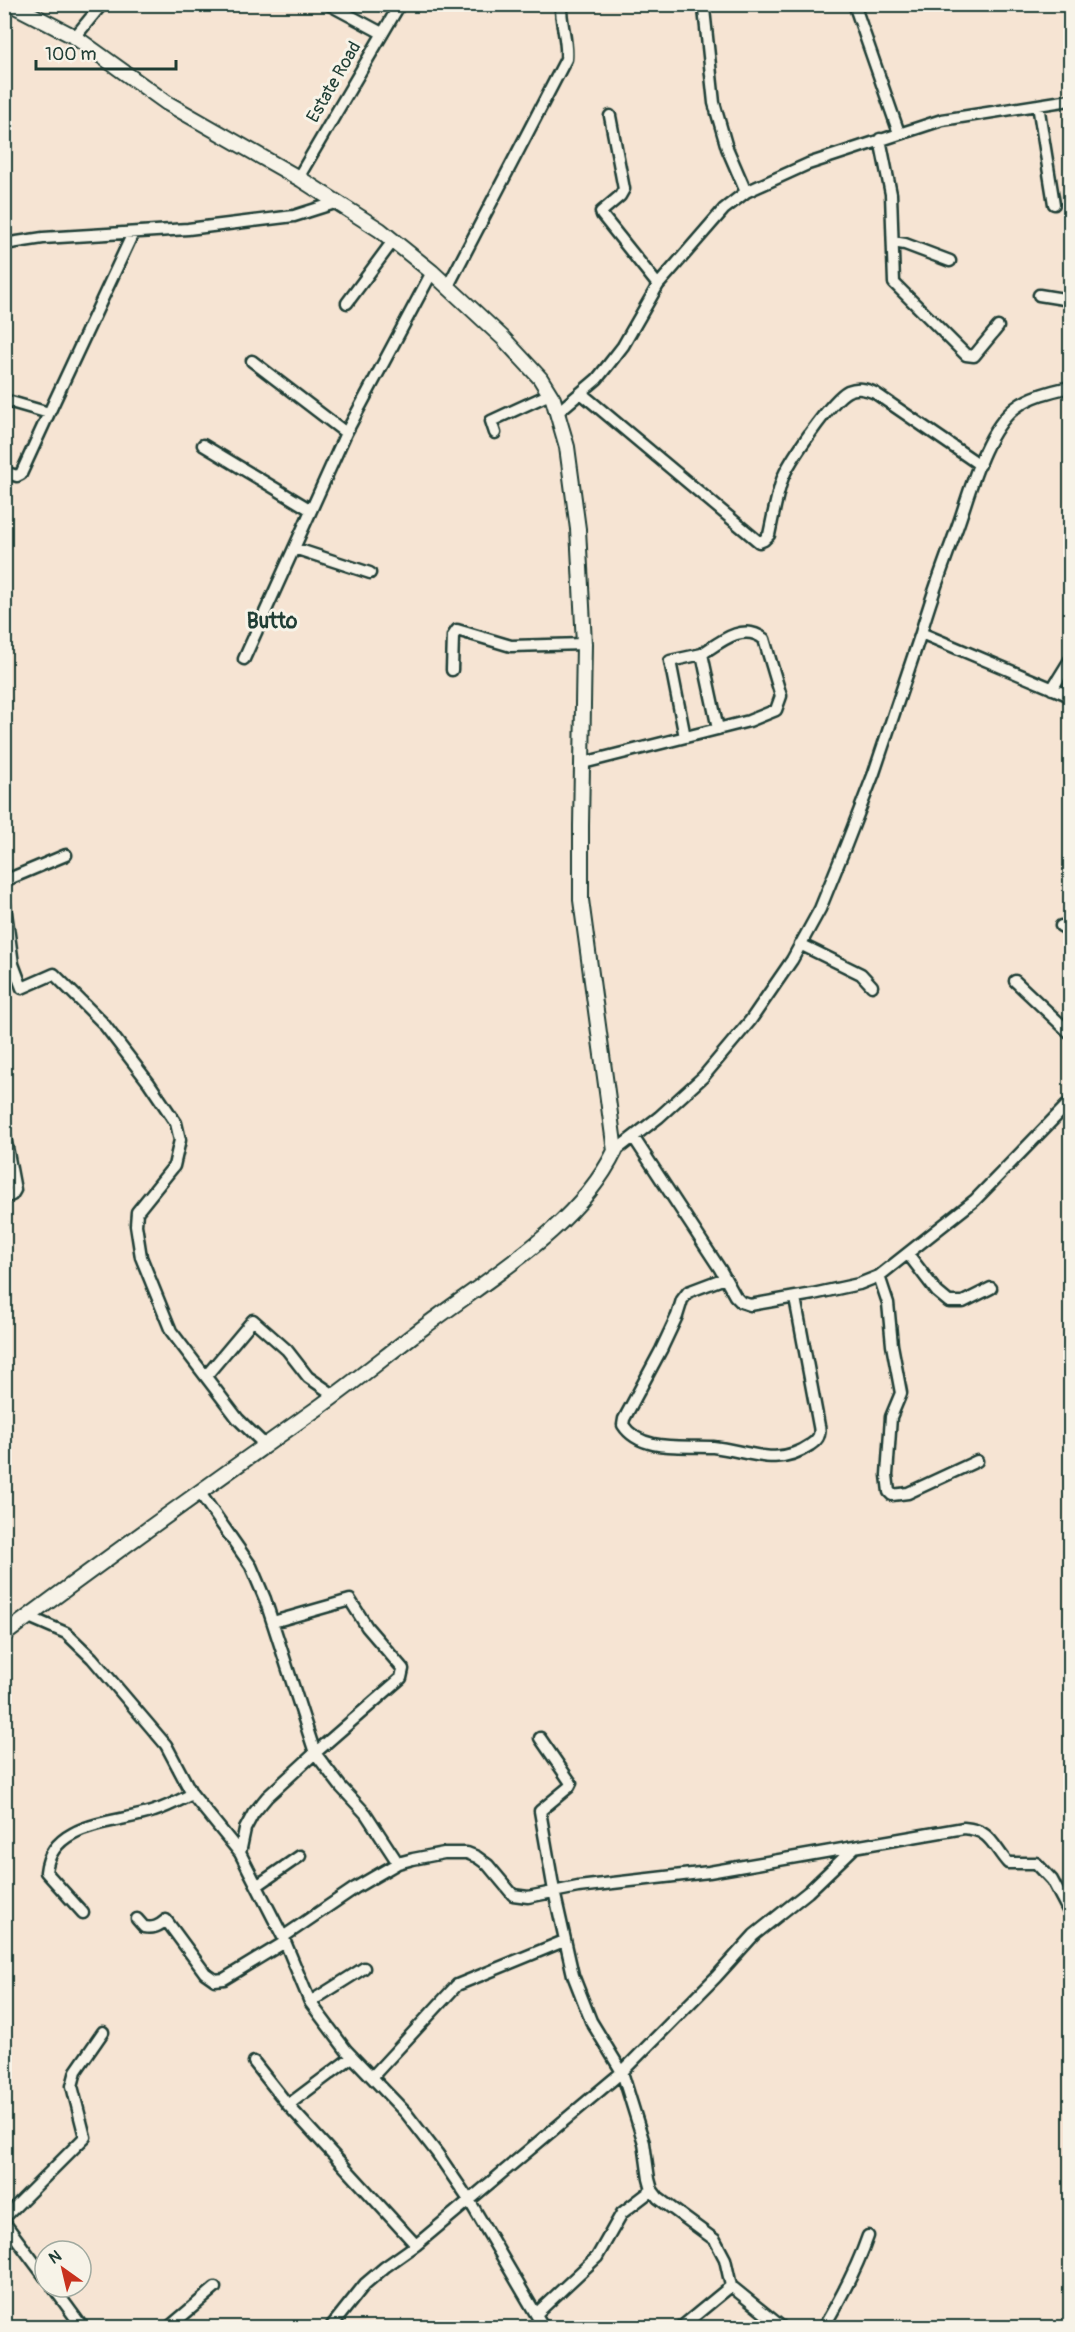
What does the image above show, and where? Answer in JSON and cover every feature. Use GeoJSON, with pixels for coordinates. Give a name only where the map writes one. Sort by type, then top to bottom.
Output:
{"type":"FeatureCollection","features":[{"type":"Feature","properties":{"kind":"street"},"geometry":{"type":"LineString","coordinates":[[11,4],[75,37],[167,103],[298,177],[393,241],[432,272],[503,338],[530,366],[550,394],[558,412],[572,475],[581,573],[584,644],[581,900],[615,1150]]}},
{"type":"Feature","properties":{"kind":"street"},"geometry":{"type":"LineString","coordinates":[[75,37],[102,4]]}},
{"type":"Feature","properties":{"kind":"street"},"geometry":{"type":"LineString","coordinates":[[328,4],[382,33]]}},
{"type":"Feature","properties":{"kind":"street","name":"Estate Road"},"geometry":{"type":"LineString","coordinates":[[298,177],[400,4]]}},
{"type":"Feature","properties":{"kind":"street"},"geometry":{"type":"LineString","coordinates":[[447,288],[566,59],[567,45],[560,20],[561,4]]}},
{"type":"Feature","properties":{"kind":"street"},"geometry":{"type":"LineString","coordinates":[[854,4],[899,133]]}},
{"type":"Feature","properties":{"kind":"street"},"geometry":{"type":"LineString","coordinates":[[704,9],[714,103],[727,148],[746,192]]}},
{"type":"Feature","properties":{"kind":"street"},"geometry":{"type":"LineString","coordinates":[[558,412],[597,379],[623,346],[658,285],[711,222],[746,192],[808,164],[942,120],[1071,100]]}},
{"type":"Feature","properties":{"kind":"street"},"geometry":{"type":"LineString","coordinates":[[1038,105],[1054,204]]}},
{"type":"Feature","properties":{"kind":"street"},"geometry":{"type":"LineString","coordinates":[[610,116],[624,189],[620,196],[601,212],[658,285]]}},
{"type":"Feature","properties":{"kind":"street"},"geometry":{"type":"LineString","coordinates":[[880,139],[891,194],[894,283],[966,355],[974,356],[998,327]]}},
{"type":"Feature","properties":{"kind":"street"},"geometry":{"type":"LineString","coordinates":[[4,244],[66,236],[188,229],[294,216],[338,202]]}},
{"type":"Feature","properties":{"kind":"street"},"geometry":{"type":"LineString","coordinates":[[4,472],[17,476],[21,474],[133,233]]}},
{"type":"Feature","properties":{"kind":"street"},"geometry":{"type":"LineString","coordinates":[[347,303],[393,241]]}},
{"type":"Feature","properties":{"kind":"street"},"geometry":{"type":"LineString","coordinates":[[892,242],[905,244],[951,261]]}},
{"type":"Feature","properties":{"kind":"street"},"geometry":{"type":"LineString","coordinates":[[243,659],[346,433],[432,272]]}},
{"type":"Feature","properties":{"kind":"street"},"geometry":{"type":"LineString","coordinates":[[1039,295],[1071,300]]}},
{"type":"Feature","properties":{"kind":"street"},"geometry":{"type":"LineString","coordinates":[[252,361],[346,433]]}},
{"type":"Feature","properties":{"kind":"street"},"geometry":{"type":"LineString","coordinates":[[4,1635],[510,1264],[563,1220],[604,1172],[615,1150],[634,1138],[703,1077],[750,1021],[800,945],[820,909],[874,773],[980,465],[996,432],[1015,408],[1045,393],[1071,387]]}},
{"type":"Feature","properties":{"kind":"street"},"geometry":{"type":"LineString","coordinates":[[581,393],[759,543],[769,534],[782,479],[790,462],[821,420],[846,392],[866,389],[875,393],[980,465]]}},
{"type":"Feature","properties":{"kind":"street"},"geometry":{"type":"LineString","coordinates":[[495,433],[491,421],[550,394]]}},
{"type":"Feature","properties":{"kind":"street"},"geometry":{"type":"LineString","coordinates":[[4,400],[49,413]]}},
{"type":"Feature","properties":{"kind":"street"},"geometry":{"type":"LineString","coordinates":[[203,445],[311,510]]}},
{"type":"Feature","properties":{"kind":"street"},"geometry":{"type":"LineString","coordinates":[[294,548],[370,573]]}},
{"type":"Feature","properties":{"kind":"street"},"geometry":{"type":"LineString","coordinates":[[452,670],[453,636],[457,630],[511,646],[584,644]]}},
{"type":"Feature","properties":{"kind":"street"},"geometry":{"type":"LineString","coordinates":[[584,763],[749,721],[776,710],[781,696],[765,639],[749,632],[736,634],[702,654],[670,661],[685,737]]}},
{"type":"Feature","properties":{"kind":"street"},"geometry":{"type":"LineString","coordinates":[[921,633],[1071,696]]}},
{"type":"Feature","properties":{"kind":"street"},"geometry":{"type":"LineString","coordinates":[[702,654],[718,729]]}},
{"type":"Feature","properties":{"kind":"street"},"geometry":{"type":"LineString","coordinates":[[1052,689],[1071,660]]}},
{"type":"Feature","properties":{"kind":"street"},"geometry":{"type":"LineString","coordinates":[[4,881],[66,855]]}},
{"type":"Feature","properties":{"kind":"street"},"geometry":{"type":"LineString","coordinates":[[4,898],[13,964],[22,988],[54,974],[103,1023],[176,1123],[180,1140],[174,1166],[137,1212],[136,1225],[141,1257],[171,1331],[238,1419],[265,1445]]}},
{"type":"Feature","properties":{"kind":"street"},"geometry":{"type":"LineString","coordinates":[[800,945],[861,974],[872,986]]}},
{"type":"Feature","properties":{"kind":"street"},"geometry":{"type":"LineString","coordinates":[[1015,981],[1071,1034]]}},
{"type":"Feature","properties":{"kind":"street"},"geometry":{"type":"LineString","coordinates":[[634,1138],[735,1296],[741,1302],[750,1305],[859,1284],[879,1276],[975,1200],[1071,1102]]}},
{"type":"Feature","properties":{"kind":"street"},"geometry":{"type":"LineString","coordinates":[[4,1131],[15,1190],[12,1195],[4,1198]]}},
{"type":"Feature","properties":{"kind":"street"},"geometry":{"type":"LineString","coordinates":[[908,1254],[937,1292],[949,1302],[963,1302],[991,1288]]}},
{"type":"Feature","properties":{"kind":"street"},"geometry":{"type":"LineString","coordinates":[[879,1276],[888,1303],[892,1345],[901,1393],[891,1417],[887,1474],[889,1492],[892,1495],[908,1493],[977,1461]]}},
{"type":"Feature","properties":{"kind":"street"},"geometry":{"type":"LineString","coordinates":[[725,1278],[688,1292],[682,1299],[677,1316],[661,1350],[624,1419],[622,1425],[627,1432],[662,1446],[712,1447],[784,1458],[817,1440],[819,1426],[795,1298]]}},
{"type":"Feature","properties":{"kind":"street"},"geometry":{"type":"LineString","coordinates":[[206,1376],[253,1320],[287,1350],[308,1377],[334,1395]]}},
{"type":"Feature","properties":{"kind":"street"},"geometry":{"type":"LineString","coordinates":[[200,1493],[251,1566],[273,1622],[315,1753],[341,1787],[366,1814],[398,1863]]}},
{"type":"Feature","properties":{"kind":"street"},"geometry":{"type":"LineString","coordinates":[[240,1853],[245,1829],[253,1814],[267,1797],[401,1678],[403,1669],[367,1627],[350,1600],[273,1622]]}},
{"type":"Feature","properties":{"kind":"street"},"geometry":{"type":"LineString","coordinates":[[29,1617],[66,1633],[92,1658],[166,1745],[192,1794],[240,1853],[258,1885],[284,1939],[310,2002],[352,2056],[412,2121],[469,2200],[544,2328]]}},
{"type":"Feature","properties":{"kind":"street"},"geometry":{"type":"LineString","coordinates":[[540,1738],[571,1783],[540,1811],[564,1941],[573,1975],[591,2021],[622,2072],[644,2143],[652,2190],[658,2198],[715,2240],[725,2259],[731,2286],[783,2328]]}},
{"type":"Feature","properties":{"kind":"street"},"geometry":{"type":"LineString","coordinates":[[83,1913],[46,1872],[47,1859],[53,1850],[71,1833],[155,1811],[192,1794]]}},
{"type":"Feature","properties":{"kind":"street"},"geometry":{"type":"LineString","coordinates":[[137,1919],[144,1927],[150,1929],[161,1925],[166,1920],[205,1973],[214,1980],[224,1979],[355,1888],[398,1863],[444,1854],[467,1853],[488,1865],[513,1895],[528,1897],[554,1891],[709,1872],[964,1828],[983,1832],[1008,1863],[1036,1863],[1044,1869],[1071,1914]]}},
{"type":"Feature","properties":{"kind":"street"},"geometry":{"type":"LineString","coordinates":[[330,2328],[365,2284],[416,2245],[622,2072],[754,1935],[808,1892],[854,1848]]}},
{"type":"Feature","properties":{"kind":"street"},"geometry":{"type":"LineString","coordinates":[[258,1885],[300,1856]]}},
{"type":"Feature","properties":{"kind":"street"},"geometry":{"type":"LineString","coordinates":[[372,2077],[457,1985],[564,1941]]}},
{"type":"Feature","properties":{"kind":"street"},"geometry":{"type":"LineString","coordinates":[[310,2002],[364,1968]]}},
{"type":"Feature","properties":{"kind":"street"},"geometry":{"type":"LineString","coordinates":[[33,2260],[4,2220],[85,2137],[72,2086],[76,2071],[103,2032]]}},
{"type":"Feature","properties":{"kind":"street"},"geometry":{"type":"LineString","coordinates":[[288,2105],[352,2056]]}},
{"type":"Feature","properties":{"kind":"street"},"geometry":{"type":"LineString","coordinates":[[254,2062],[288,2105],[416,2245]]}},
{"type":"Feature","properties":{"kind":"street"},"geometry":{"type":"LineString","coordinates":[[536,2314],[597,2257],[622,2213],[652,2190]]}},
{"type":"Feature","properties":{"kind":"street"},"geometry":{"type":"LineString","coordinates":[[823,2328],[838,2304],[868,2236]]}},
{"type":"Feature","properties":{"kind":"street"},"geometry":{"type":"LineString","coordinates":[[680,2328],[731,2286]]}},
{"type":"Feature","properties":{"kind":"street"},"geometry":{"type":"LineString","coordinates":[[168,2328],[215,2288]]}},
{"type":"Feature","properties":{"kind":"street"},"geometry":{"type":"LineString","coordinates":[[62,2299],[83,2328]]}},
{"type":"Feature","properties":{"kind":"district","name":"Butto"},"geometry":{"type":"Point","coordinates":[272,621]}}]}
